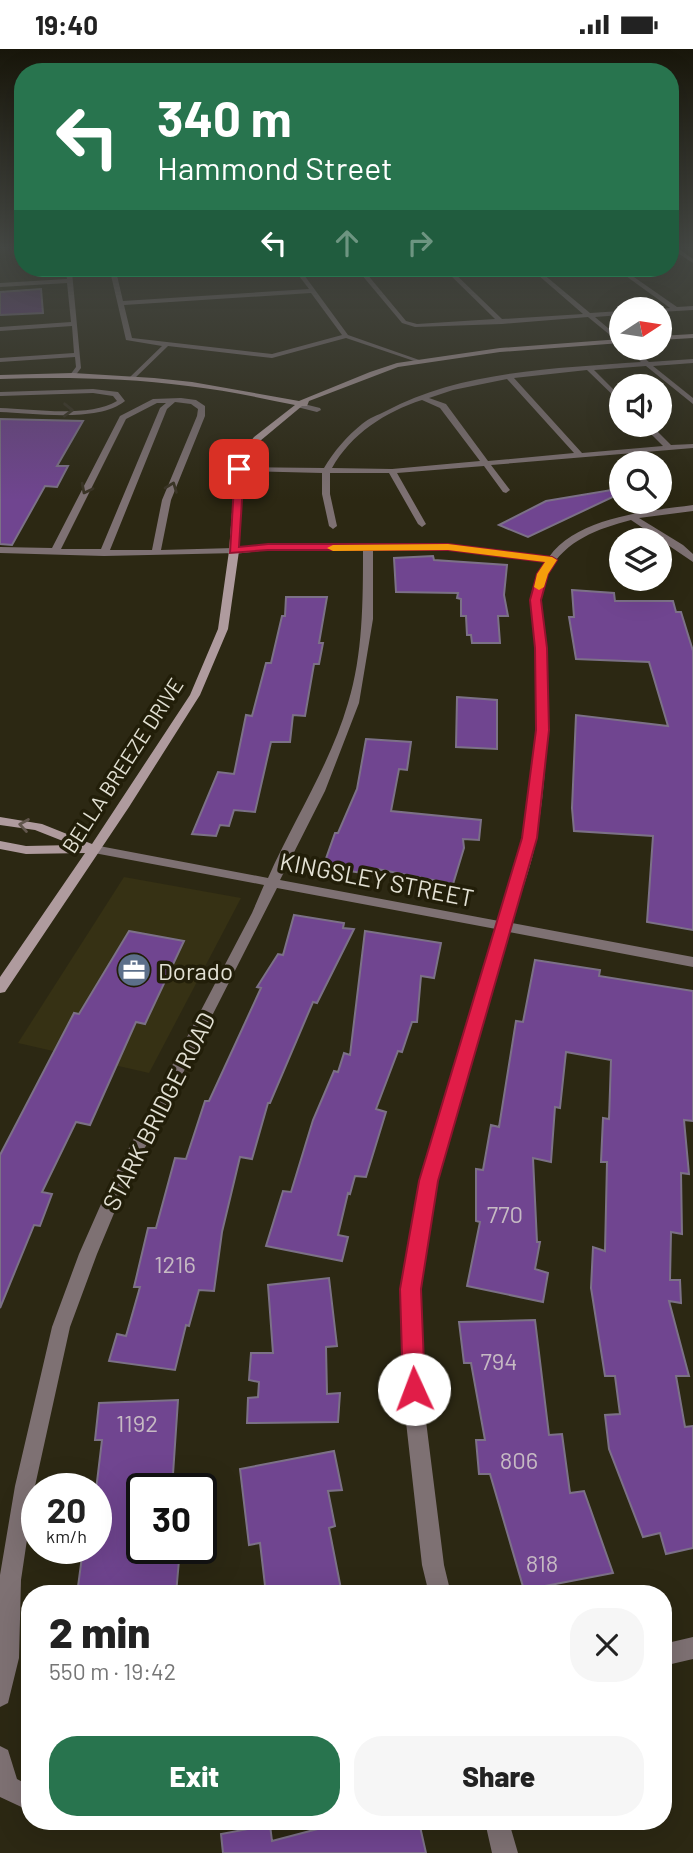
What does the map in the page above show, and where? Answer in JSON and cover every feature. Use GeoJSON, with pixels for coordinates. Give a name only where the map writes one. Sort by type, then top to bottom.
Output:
{"type":"FeatureCollection","features":[{"type":"Feature","properties":{"kind":"street"},"geometry":{"type":"LineString","coordinates":[[73,375],[79,367],[75,331]]}},
{"type":"Feature","properties":{"kind":"street"},"geometry":{"type":"LineString","coordinates":[[127,331],[129,339],[272,356],[346,336]]}},
{"type":"Feature","properties":{"kind":"street"},"geometry":{"type":"LineString","coordinates":[[342,331],[346,336],[419,363]]}},
{"type":"Feature","properties":{"kind":"street"},"geometry":{"type":"LineString","coordinates":[[672,337],[693,336]]}},
{"type":"Feature","properties":{"kind":"street","name":"BELLA BREEZE DRIVE"},"geometry":{"type":"LineString","coordinates":[[0,988],[195,695],[223,629],[234,551],[240,461],[257,439],[300,405],[316,403],[419,363],[500,350],[609,343]]}},
{"type":"Feature","properties":{"kind":"street"},"geometry":{"type":"LineString","coordinates":[[132,378],[166,345]]}},
{"type":"Feature","properties":{"kind":"street"},"geometry":{"type":"LineString","coordinates":[[0,360],[78,355]]}},
{"type":"Feature","properties":{"kind":"street"},"geometry":{"type":"LineString","coordinates":[[643,361],[693,401]]}},
{"type":"Feature","properties":{"kind":"street"},"geometry":{"type":"LineString","coordinates":[[333,526],[326,496],[326,471],[346,442],[380,416],[422,398],[484,380],[693,361]]}},
{"type":"Feature","properties":{"kind":"street"},"geometry":{"type":"LineString","coordinates":[[589,369],[609,389]]}},
{"type":"Feature","properties":{"kind":"street"},"geometry":{"type":"LineString","coordinates":[[0,377],[73,375],[132,378],[204,386],[317,409]]}},
{"type":"Feature","properties":{"kind":"street"},"geometry":{"type":"LineString","coordinates":[[509,377],[580,455]]}},
{"type":"Feature","properties":{"kind":"street"},"geometry":{"type":"LineString","coordinates":[[0,394],[108,392],[115,394],[121,401],[115,407],[96,410],[0,409]]}},
{"type":"Feature","properties":{"kind":"street"},"geometry":{"type":"LineString","coordinates":[[422,398],[443,406],[506,490]]}},
{"type":"Feature","properties":{"kind":"street"},"geometry":{"type":"LineString","coordinates":[[104,553],[164,408],[173,400]]}},
{"type":"Feature","properties":{"kind":"street"},"geometry":{"type":"LineString","coordinates":[[55,551],[118,423],[148,403],[173,400],[193,402],[202,408],[169,496],[157,537],[156,553]]}},
{"type":"Feature","properties":{"kind":"street"},"geometry":{"type":"LineString","coordinates":[[659,437],[669,447]]}},
{"type":"Feature","properties":{"kind":"street"},"geometry":{"type":"LineString","coordinates":[[239,469],[392,471],[693,446]]}},
{"type":"Feature","properties":{"kind":"street"},"geometry":{"type":"LineString","coordinates":[[392,471],[422,524]]}},
{"type":"Feature","properties":{"kind":"street"},"geometry":{"type":"LineString","coordinates":[[438,1585],[433,1565],[415,1413],[410,1289],[428,1181],[530,838],[543,730],[541,648],[536,600],[542,574],[559,549],[578,535],[633,517],[693,507]]}},
{"type":"Feature","properties":{"kind":"street"},"geometry":{"type":"LineString","coordinates":[[633,517],[680,547],[693,559]]}},
{"type":"Feature","properties":{"kind":"street"},"geometry":{"type":"LineString","coordinates":[[0,550],[156,553],[234,551],[268,547],[448,547],[552,560]]}},
{"type":"Feature","properties":{"kind":"street","name":"STARK BRIDGE ROAD"},"geometry":{"type":"LineString","coordinates":[[0,1695],[8,1658],[10,1580],[25,1486],[61,1327],[117,1186],[274,883],[284,856],[319,791],[354,703],[368,619],[368,547]]}},
{"type":"Feature","properties":{"kind":"street"},"geometry":{"type":"LineString","coordinates":[[0,821],[38,827],[94,849]]}},
{"type":"Feature","properties":{"kind":"street"},"geometry":{"type":"LineString","coordinates":[[0,845],[26,850],[94,849]]}},
{"type":"Feature","properties":{"kind":"street","name":"KINGSLEY STREET"},"geometry":{"type":"LineString","coordinates":[[94,849],[693,962]]}},
{"type":"Feature","properties":{"kind":"street"},"geometry":{"type":"LineString","coordinates":[[672,1653],[693,1648]]}},
{"type":"Feature","properties":{"kind":"street"},"geometry":{"type":"LineString","coordinates":[[0,1758],[6,1787],[21,1794]]}},
{"type":"Feature","properties":{"kind":"street"},"geometry":{"type":"LineString","coordinates":[[499,1830],[505,1853]]}},
{"type":"Feature","properties":{"kind":"shaded area","name":"Dorado"},"geometry":{"type":"Polygon","coordinates":[[[124,877],[241,898],[149,1073],[18,1043],[124,877]]]}},
{"type":"Feature","properties":{"kind":"building"},"geometry":{"type":"Polygon","coordinates":[[[0,419],[83,421],[57,466],[68,466],[57,487],[45,486],[12,545],[0,544],[0,419]]]}},
{"type":"Feature","properties":{"kind":"building"},"geometry":{"type":"Polygon","coordinates":[[[609,490],[609,499],[528,537],[499,525],[546,501],[609,490]]]}},
{"type":"Feature","properties":{"kind":"building"},"geometry":{"type":"Polygon","coordinates":[[[433,556],[434,560],[507,565],[504,595],[508,616],[498,616],[500,643],[472,643],[471,635],[467,635],[466,616],[461,616],[461,599],[457,598],[458,593],[396,592],[394,558],[433,556]]]}},
{"type":"Feature","properties":{"kind":"building"},"geometry":{"type":"Polygon","coordinates":[[[572,590],[614,593],[615,601],[673,601],[676,612],[681,612],[693,651],[693,930],[647,922],[653,836],[574,831],[572,808],[576,715],[668,726],[649,662],[576,659],[569,617],[574,617],[572,590]]]}},
{"type":"Feature","properties":{"kind":"building"},"geometry":{"type":"Polygon","coordinates":[[[286,597],[327,597],[319,643],[323,643],[319,664],[314,664],[305,716],[293,715],[290,742],[271,742],[255,812],[234,810],[229,826],[220,825],[216,836],[192,834],[218,772],[234,774],[246,715],[252,716],[266,663],[271,663],[282,616],[285,616],[286,597]]]}},
{"type":"Feature","properties":{"kind":"building"},"geometry":{"type":"Polygon","coordinates":[[[457,697],[497,700],[497,749],[456,747],[457,697]]]}},
{"type":"Feature","properties":{"kind":"building"},"geometry":{"type":"Polygon","coordinates":[[[366,739],[411,742],[407,770],[399,769],[391,811],[481,820],[479,840],[463,839],[464,848],[453,884],[377,869],[376,875],[323,867],[335,833],[338,833],[357,789],[366,739]]]}},
{"type":"Feature","properties":{"kind":"building"},"geometry":{"type":"Polygon","coordinates":[[[294,915],[344,923],[343,928],[354,929],[317,1003],[313,1002],[268,1103],[252,1159],[240,1157],[222,1232],[214,1291],[199,1290],[189,1326],[186,1325],[175,1370],[109,1361],[117,1334],[126,1336],[140,1287],[134,1287],[148,1228],[156,1228],[175,1158],[186,1159],[205,1101],[209,1101],[261,988],[257,987],[278,954],[283,955],[294,915]]]}},
{"type":"Feature","properties":{"kind":"building"},"geometry":{"type":"Polygon","coordinates":[[[129,931],[184,941],[145,1024],[136,1022],[90,1125],[76,1122],[42,1192],[52,1194],[40,1226],[34,1225],[0,1308],[0,1155],[74,1013],[79,1014],[129,931]]]}},
{"type":"Feature","properties":{"kind":"building"},"geometry":{"type":"Polygon","coordinates":[[[365,931],[441,943],[434,978],[421,976],[417,1022],[412,1022],[402,1052],[398,1051],[376,1109],[386,1112],[366,1177],[355,1176],[350,1194],[348,1193],[338,1235],[348,1237],[342,1261],[266,1246],[283,1191],[291,1192],[313,1120],[334,1071],[338,1072],[344,1053],[350,1055],[365,931]]]}},
{"type":"Feature","properties":{"kind":"building"},"geometry":{"type":"Polygon","coordinates":[[[535,960],[600,970],[599,976],[693,991],[693,1121],[684,1120],[689,1174],[681,1173],[682,1234],[671,1232],[670,1280],[680,1280],[681,1303],[669,1301],[689,1376],[676,1376],[685,1427],[693,1426],[693,1548],[666,1554],[660,1533],[643,1537],[609,1449],[605,1415],[620,1414],[615,1376],[605,1376],[591,1288],[593,1247],[605,1251],[607,1162],[601,1162],[603,1118],[609,1119],[611,1060],[566,1052],[560,1108],[555,1107],[551,1162],[533,1158],[537,1242],[540,1242],[535,1269],[548,1273],[543,1302],[467,1286],[480,1222],[476,1221],[476,1169],[483,1170],[491,1125],[499,1127],[516,1021],[523,1022],[535,960]]]}},
{"type":"Feature","properties":{"kind":"building"},"geometry":{"type":"Polygon","coordinates":[[[329,1278],[337,1346],[326,1347],[327,1394],[340,1393],[338,1422],[247,1423],[248,1398],[258,1397],[259,1382],[249,1380],[251,1353],[273,1353],[268,1285],[329,1278]]]}},
{"type":"Feature","properties":{"kind":"building"},"geometry":{"type":"Polygon","coordinates":[[[535,1320],[549,1435],[562,1434],[570,1493],[584,1491],[613,1573],[550,1585],[523,1585],[490,1474],[479,1474],[476,1440],[485,1440],[471,1363],[464,1363],[459,1322],[535,1320]]]}},
{"type":"Feature","properties":{"kind":"building"},"geometry":{"type":"Polygon","coordinates":[[[178,1400],[173,1473],[126,1473],[126,1564],[179,1564],[177,1585],[78,1585],[81,1564],[112,1564],[112,1473],[98,1473],[102,1440],[95,1440],[99,1403],[178,1400]]]}},
{"type":"Feature","properties":{"kind":"building"},"geometry":{"type":"Polygon","coordinates":[[[334,1451],[342,1490],[328,1491],[335,1526],[329,1528],[340,1585],[265,1585],[260,1543],[249,1545],[240,1469],[334,1451]]]}},
{"type":"Feature","properties":{"kind":"building"},"geometry":{"type":"Polygon","coordinates":[[[243,1830],[271,1830],[272,1841],[314,1830],[421,1830],[426,1853],[223,1853],[221,1834],[243,1830]]]}},
{"type":"Feature","properties":{"kind":"slow traffic"},"geometry":{"type":"LineString","coordinates":[[333,548],[448,547],[552,560],[542,574],[539,587]]}},
{"type":"Feature","properties":{"kind":"place","name":"Dorado"},"geometry":{"type":"Point","coordinates":[134,970]}},
{"type":"Feature","properties":{"kind":"route"},"geometry":{"type":"LineString","coordinates":[[239,469],[234,551],[268,547],[448,547],[552,560],[542,574],[536,600],[541,648],[543,730],[530,838],[428,1181],[410,1289],[414,1389]]}}]}
